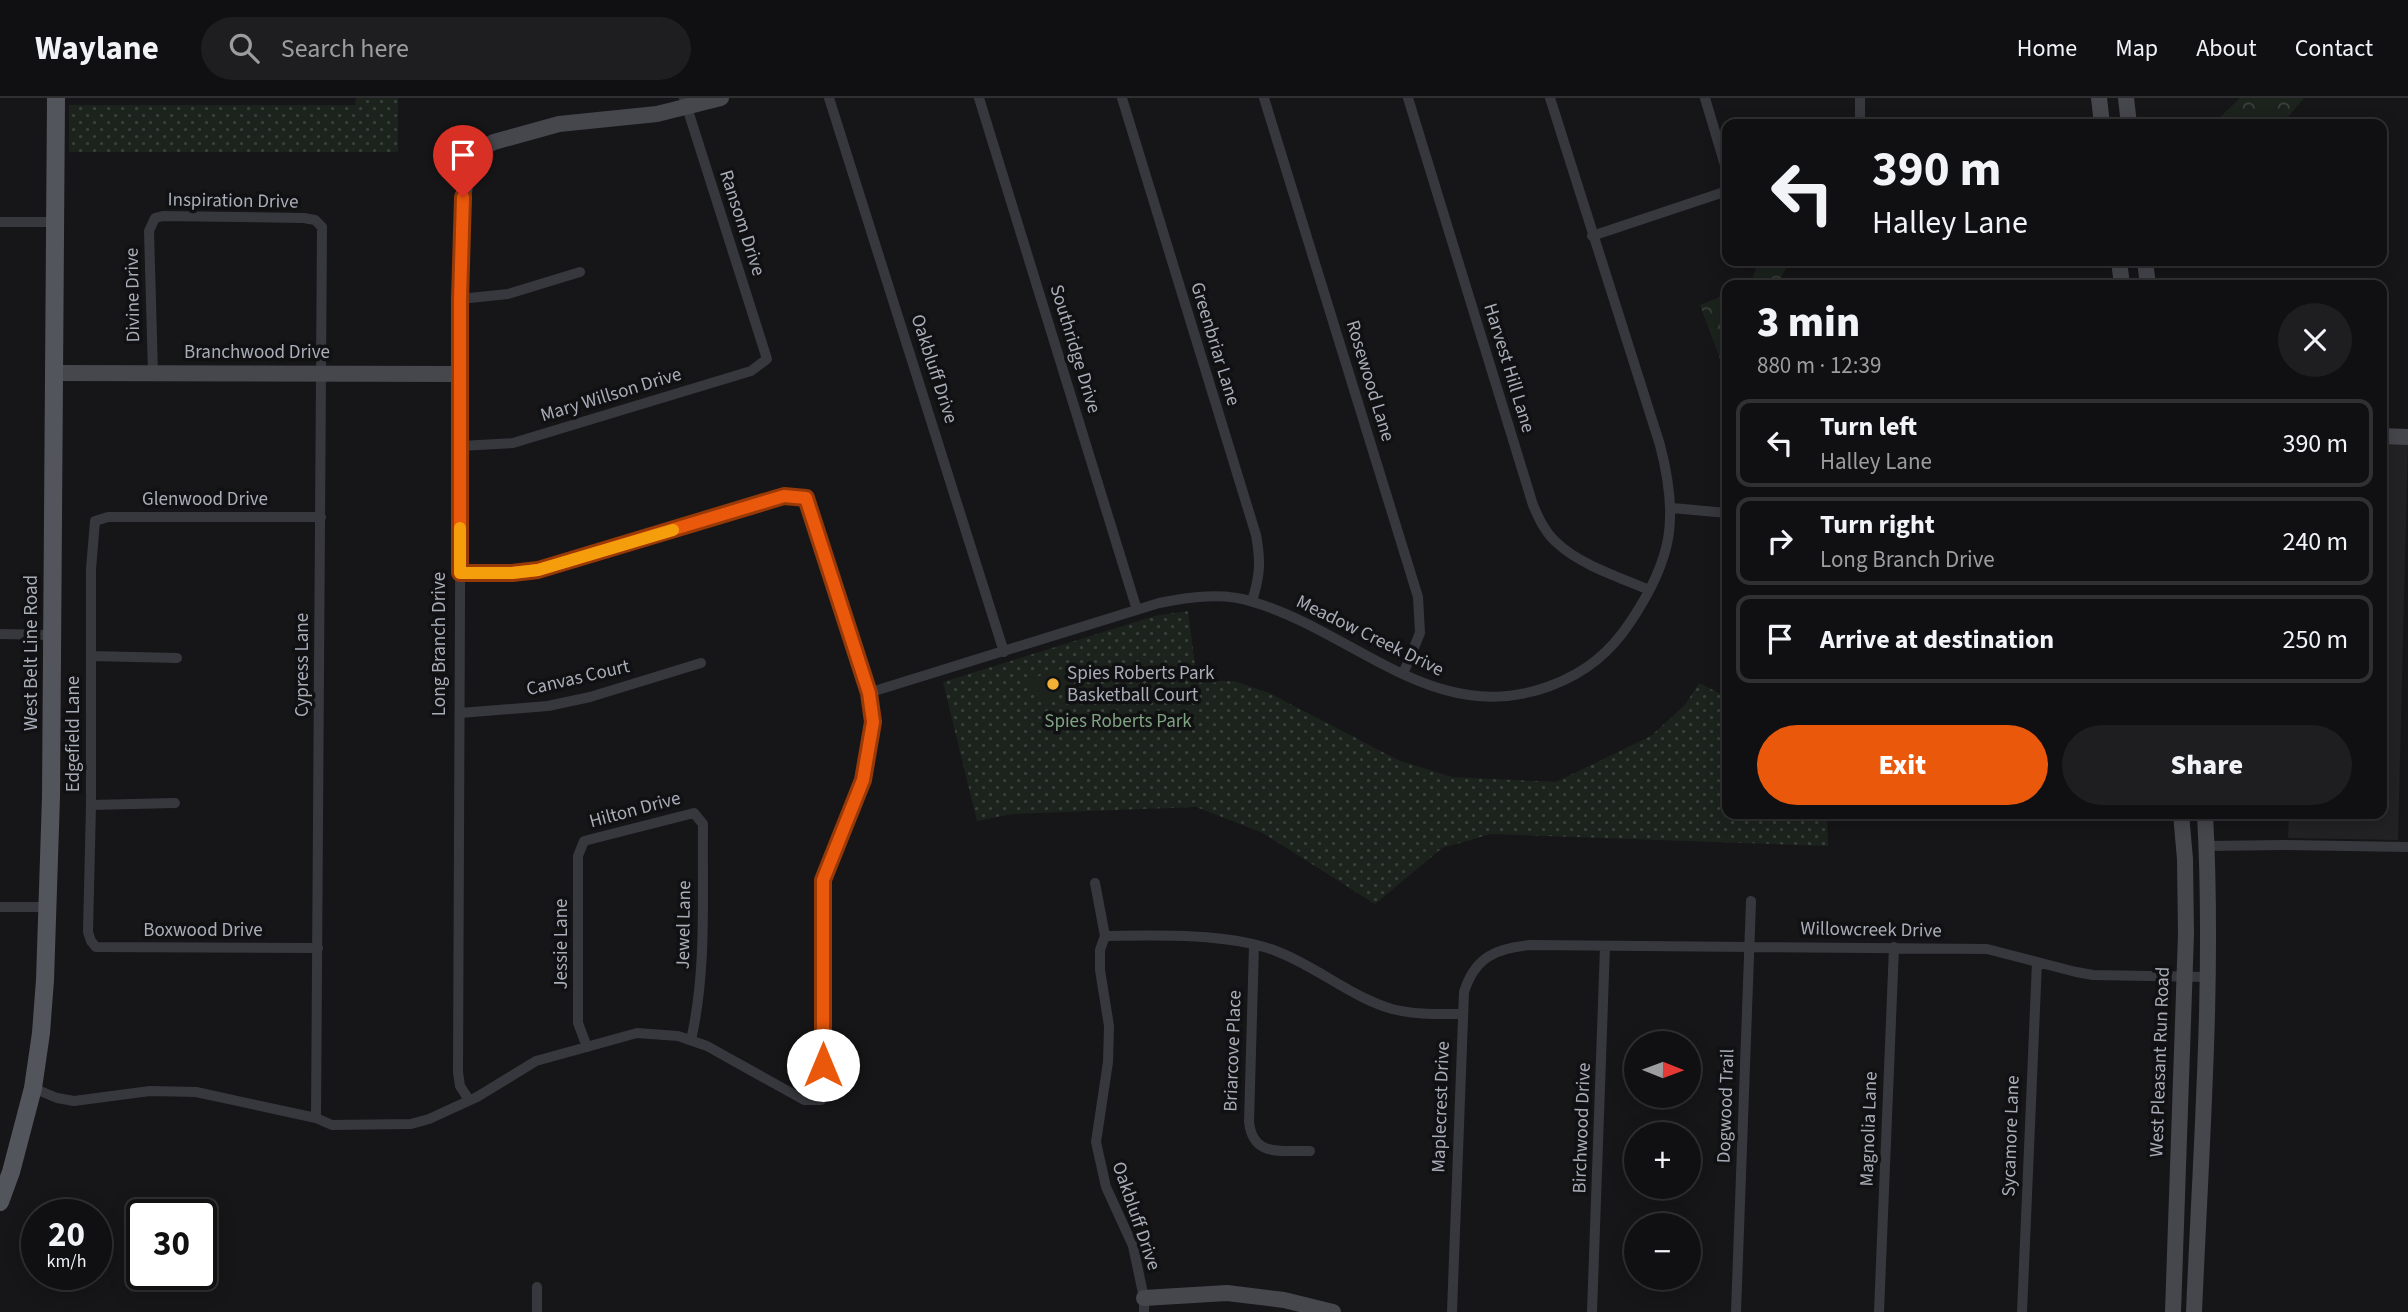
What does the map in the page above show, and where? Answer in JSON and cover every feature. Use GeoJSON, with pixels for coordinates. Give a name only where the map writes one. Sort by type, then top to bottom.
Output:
{"type":"FeatureCollection","features":[{"type":"Feature","properties":{"kind":"main road","name":"West Belt Line Road"},"geometry":{"type":"LineString","coordinates":[[0,1202],[33,1088],[42,1019],[51,797],[56,98]]}},
{"type":"Feature","properties":{"kind":"main road"},"geometry":{"type":"LineString","coordinates":[[685,102],[721,98]]}},
{"type":"Feature","properties":{"kind":"main road"},"geometry":{"type":"LineString","coordinates":[[2099,98],[2101,119]]}},
{"type":"Feature","properties":{"kind":"main road"},"geometry":{"type":"LineString","coordinates":[[2126,98],[2128,119]]}},
{"type":"Feature","properties":{"kind":"main road","name":"Long Branch Drive"},"geometry":{"type":"LineString","coordinates":[[461,374],[463,197],[471,153],[494,142],[558,124],[657,114],[685,102]]}},
{"type":"Feature","properties":{"kind":"main road","name":"Branchwood Drive"},"geometry":{"type":"LineString","coordinates":[[54,373],[461,374]]}},
{"type":"Feature","properties":{"kind":"main road"},"geometry":{"type":"LineString","coordinates":[[2387,436],[2408,437]]}},
{"type":"Feature","properties":{"kind":"main road","name":"West Pleasant Run Road"},"geometry":{"type":"LineString","coordinates":[[2173,1312],[2187,892],[2182,819]]}},
{"type":"Feature","properties":{"kind":"main road"},"geometry":{"type":"LineString","coordinates":[[2194,1312],[2207,977],[2205,819]]}},
{"type":"Feature","properties":{"kind":"main road"},"geometry":{"type":"LineString","coordinates":[[2185,849],[2207,846]]}},
{"type":"Feature","properties":{"kind":"main road"},"geometry":{"type":"LineString","coordinates":[[1144,1305],[1227,1293],[1284,1300],[1333,1312]]}},
{"type":"Feature","properties":{"kind":"street","name":"Oakbluff Drive"},"geometry":{"type":"LineString","coordinates":[[829,98],[1004,652]]}},
{"type":"Feature","properties":{"kind":"street","name":"Southridge Drive"},"geometry":{"type":"LineString","coordinates":[[979,98],[1138,610]]}},
{"type":"Feature","properties":{"kind":"street","name":"Greenbriar Lane"},"geometry":{"type":"LineString","coordinates":[[1122,98],[1256,535],[1260,577],[1252,601]]}},
{"type":"Feature","properties":{"kind":"street","name":"Rosewood Lane"},"geometry":{"type":"LineString","coordinates":[[1265,98],[1418,597],[1420,633],[1403,674]]}},
{"type":"Feature","properties":{"kind":"street","name":"Harvest Hill Lane"},"geometry":{"type":"LineString","coordinates":[[1408,98],[1533,505],[1544,528],[1557,543],[1573,555],[1649,590]]}},
{"type":"Feature","properties":{"kind":"street","name":"Meadow Creek Drive"},"geometry":{"type":"LineString","coordinates":[[869,693],[1138,610],[1178,599],[1200,597],[1252,601],[1285,614],[1444,692],[1475,697],[1498,698],[1540,690],[1570,678],[1612,647],[1636,614],[1661,564],[1670,532],[1672,508],[1660,445],[1550,98]]}},
{"type":"Feature","properties":{"kind":"street"},"geometry":{"type":"LineString","coordinates":[[1705,98],[1722,155]]}},
{"type":"Feature","properties":{"kind":"street"},"geometry":{"type":"LineString","coordinates":[[1860,98],[1860,119]]}},
{"type":"Feature","properties":{"kind":"street","name":"Ransom Drive"},"geometry":{"type":"LineString","coordinates":[[685,102],[767,359]]}},
{"type":"Feature","properties":{"kind":"street"},"geometry":{"type":"LineString","coordinates":[[1592,236],[1722,193]]}},
{"type":"Feature","properties":{"kind":"street","name":"Inspiration Drive"},"geometry":{"type":"LineString","coordinates":[[155,218],[163,216],[310,220]]}},
{"type":"Feature","properties":{"kind":"street","name":"Divine Drive"},"geometry":{"type":"LineString","coordinates":[[152,373],[149,231],[155,218]]}},
{"type":"Feature","properties":{"kind":"street","name":"Cypress Lane"},"geometry":{"type":"LineString","coordinates":[[310,220],[315,220],[322,227],[316,1118]]}},
{"type":"Feature","properties":{"kind":"street"},"geometry":{"type":"LineString","coordinates":[[0,222],[54,222]]}},
{"type":"Feature","properties":{"kind":"street"},"geometry":{"type":"LineString","coordinates":[[460,299],[508,294],[580,272]]}},
{"type":"Feature","properties":{"kind":"street","name":"Mary Willson Drive"},"geometry":{"type":"LineString","coordinates":[[461,446],[513,443],[751,371],[767,359]]}},
{"type":"Feature","properties":{"kind":"street","name":"Long Branch Drive"},"geometry":{"type":"LineString","coordinates":[[461,374],[458,1072],[460,1086],[469,1100]]}},
{"type":"Feature","properties":{"kind":"street"},"geometry":{"type":"LineString","coordinates":[[33,1088],[57,1098],[74,1101],[150,1091],[196,1092],[316,1118],[332,1125],[411,1124],[429,1119],[469,1100],[536,1060],[637,1033],[678,1036],[707,1045],[804,1100],[821,1100],[823,880],[863,780],[873,722],[869,693],[806,498],[784,496],[538,570],[460,573]]}},
{"type":"Feature","properties":{"kind":"street"},"geometry":{"type":"LineString","coordinates":[[1672,508],[1722,513]]}},
{"type":"Feature","properties":{"kind":"street","name":"Glenwood Drive"},"geometry":{"type":"LineString","coordinates":[[94,526],[95,521],[107,517],[321,517]]}},
{"type":"Feature","properties":{"kind":"street","name":"Edgefield Lane"},"geometry":{"type":"LineString","coordinates":[[91,942],[88,932],[91,569],[94,526]]}},
{"type":"Feature","properties":{"kind":"street"},"geometry":{"type":"LineString","coordinates":[[0,634],[52,635]]}},
{"type":"Feature","properties":{"kind":"street"},"geometry":{"type":"LineString","coordinates":[[91,656],[177,658]]}},
{"type":"Feature","properties":{"kind":"street","name":"Canvas Court"},"geometry":{"type":"LineString","coordinates":[[460,713],[548,706],[590,697],[701,663]]}},
{"type":"Feature","properties":{"kind":"street"},"geometry":{"type":"LineString","coordinates":[[91,805],[175,803]]}},
{"type":"Feature","properties":{"kind":"street","name":"Hilton Drive"},"geometry":{"type":"LineString","coordinates":[[584,841],[694,813]]}},
{"type":"Feature","properties":{"kind":"street","name":"Jewel Lane"},"geometry":{"type":"LineString","coordinates":[[691,1040],[697,1013],[701,970],[703,824],[694,813]]}},
{"type":"Feature","properties":{"kind":"street","name":"Jessie Lane"},"geometry":{"type":"LineString","coordinates":[[584,841],[578,856],[579,1023],[587,1046]]}},
{"type":"Feature","properties":{"kind":"street"},"geometry":{"type":"LineString","coordinates":[[2207,846],[2408,847]]}},
{"type":"Feature","properties":{"kind":"street","name":"Oakbluff Drive"},"geometry":{"type":"LineString","coordinates":[[1095,883],[1105,936],[1100,950],[1100,970],[1109,1026],[1108,1062],[1096,1142],[1106,1187],[1133,1246],[1144,1305]]}},
{"type":"Feature","properties":{"kind":"street","name":"Dogwood Trail"},"geometry":{"type":"LineString","coordinates":[[1736,1312],[1751,901]]}},
{"type":"Feature","properties":{"kind":"street"},"geometry":{"type":"LineString","coordinates":[[0,907],[47,907]]}},
{"type":"Feature","properties":{"kind":"street"},"geometry":{"type":"LineString","coordinates":[[1105,936],[1190,937],[1254,945],[1277,951],[1369,1000],[1390,1008],[1414,1014],[1462,1014]]}},
{"type":"Feature","properties":{"kind":"street","name":"Boxwood Drive"},"geometry":{"type":"LineString","coordinates":[[91,942],[96,947],[318,948]]}},
{"type":"Feature","properties":{"kind":"street","name":"Briarcove Place"},"geometry":{"type":"LineString","coordinates":[[1254,945],[1250,1135],[1256,1144],[1270,1150],[1310,1151]]}},
{"type":"Feature","properties":{"kind":"street","name":"Willowcreek Drive"},"geometry":{"type":"LineString","coordinates":[[1531,945],[1987,949],[2093,975],[2207,977]]}},
{"type":"Feature","properties":{"kind":"street","name":"Maplecrest Drive"},"geometry":{"type":"LineString","coordinates":[[1452,1312],[1464,992],[1470,974],[1480,962],[1510,947],[1531,945]]}},
{"type":"Feature","properties":{"kind":"street","name":"Birchwood Drive"},"geometry":{"type":"LineString","coordinates":[[1592,1312],[1605,946]]}},
{"type":"Feature","properties":{"kind":"street","name":"Magnolia Lane"},"geometry":{"type":"LineString","coordinates":[[1879,1312],[1894,947]]}},
{"type":"Feature","properties":{"kind":"street","name":"Sycamore Lane"},"geometry":{"type":"LineString","coordinates":[[2022,1312],[2037,962]]}},
{"type":"Feature","properties":{"kind":"street"},"geometry":{"type":"LineString","coordinates":[[537,1287],[537,1312]]}},
{"type":"Feature","properties":{"kind":"shaded area"},"geometry":{"type":"Polygon","coordinates":[[[2387,441],[2408,441],[2398,840],[2288,838],[2289,819],[2387,819],[2387,441]]]}},
{"type":"Feature","properties":{"kind":"green space"},"geometry":{"type":"Polygon","coordinates":[[[356,98],[398,98],[398,152],[69,152],[69,105],[355,105],[356,98]]]}},
{"type":"Feature","properties":{"kind":"green space"},"geometry":{"type":"Polygon","coordinates":[[[2240,98],[2304,98],[2285,119],[2218,119],[2240,98]]]}},
{"type":"Feature","properties":{"kind":"green space"},"geometry":{"type":"Polygon","coordinates":[[[1757,266],[1787,266],[1780,280],[1752,280],[1757,266]]]}},
{"type":"Feature","properties":{"kind":"green space"},"geometry":{"type":"Polygon","coordinates":[[[1722,296],[1722,364],[1700,305],[1722,296]]]}},
{"type":"Feature","properties":{"kind":"green space","name":"Spies Roberts Park"},"geometry":{"type":"Polygon","coordinates":[[[1188,611],[1197,681],[1234,681],[1269,693],[1398,760],[1452,777],[1556,782],[1651,736],[1685,705],[1699,683],[1722,694],[1722,819],[1827,819],[1828,846],[1491,834],[1442,848],[1375,904],[1263,833],[1196,807],[1012,814],[977,821],[943,682],[1155,616],[1188,611]]]}},
{"type":"Feature","properties":{"kind":"green space","name":"Spies Roberts Park Basketball Court"},"geometry":{"type":"Polygon","coordinates":[[[1069,667],[1076,689],[1036,702],[1030,679],[1069,667]]]}},
{"type":"Feature","properties":{"kind":"slow traffic"},"geometry":{"type":"LineString","coordinates":[[460,528],[460,573],[538,570],[673,530]]}},
{"type":"Feature","properties":{"kind":"place","name":"Spies Roberts Park Basketball Court"},"geometry":{"type":"Point","coordinates":[1053,684]}},
{"type":"Feature","properties":{"kind":"route"},"geometry":{"type":"LineString","coordinates":[[463,197],[460,299],[460,573],[538,570],[784,496],[806,498],[869,693],[873,722],[863,780],[823,880],[823,1065]]}}]}
